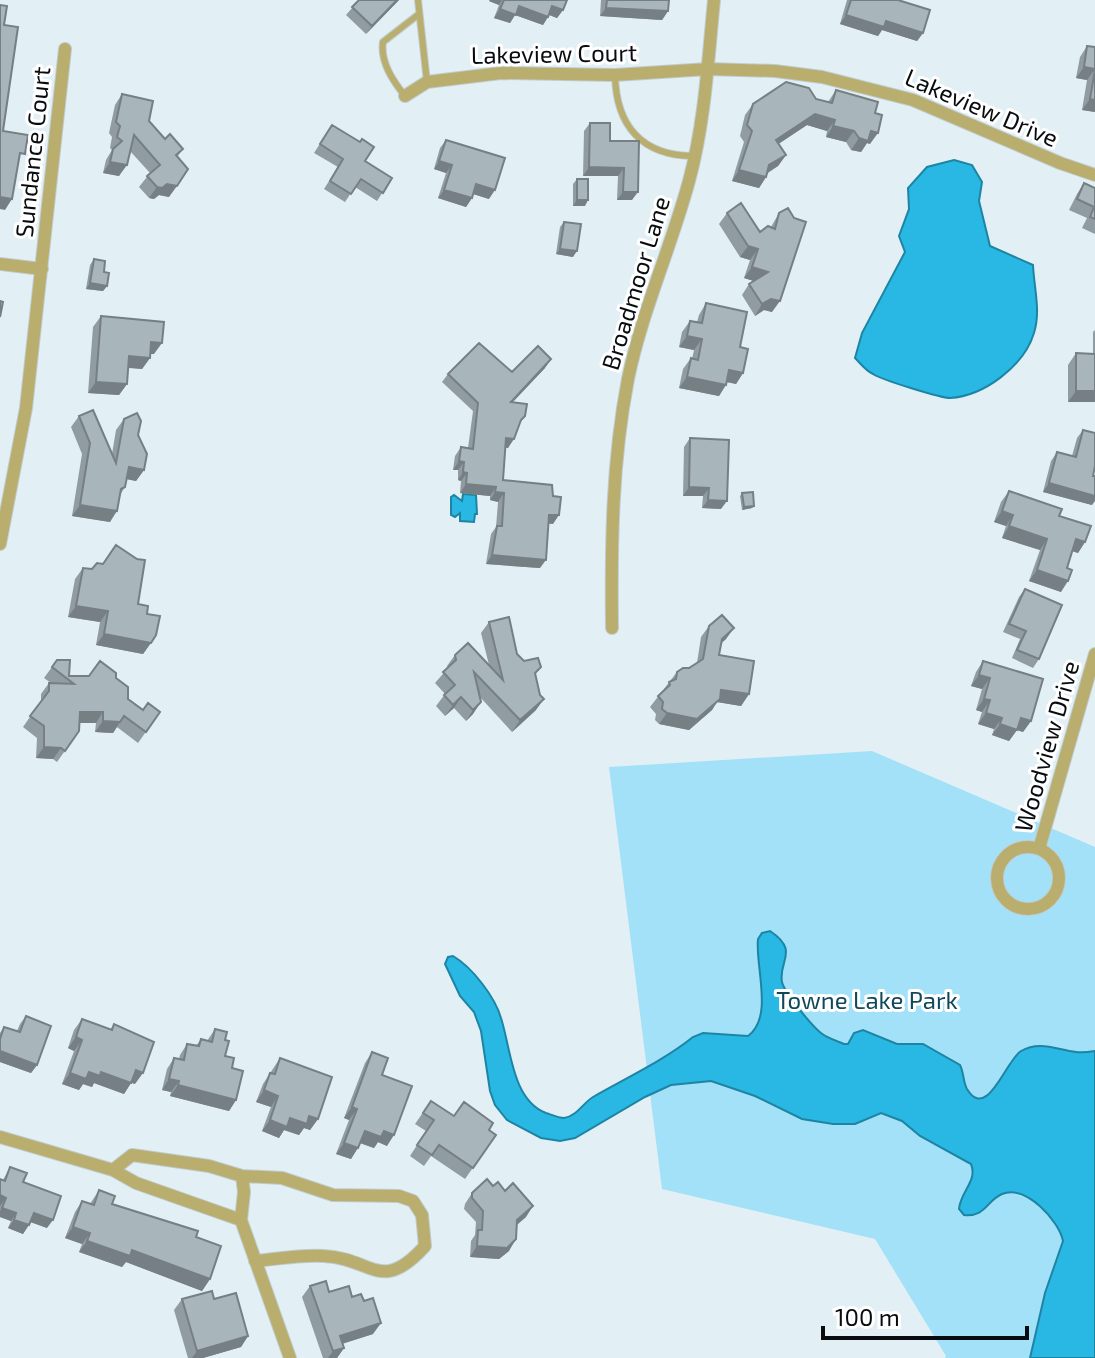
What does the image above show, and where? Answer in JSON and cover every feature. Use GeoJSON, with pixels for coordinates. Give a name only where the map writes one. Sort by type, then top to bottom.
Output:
{"type":"FeatureCollection","features":[{"type":"Feature","properties":{"kind":"street","name":"Broadmoor Lane"},"geometry":{"type":"LineString","coordinates":[[612,628],[611,527],[617,451],[629,377],[647,304],[680,210],[694,156],[704,104],[714,0]]}},
{"type":"Feature","properties":{"kind":"street","name":"Sundance Court"},"geometry":{"type":"LineString","coordinates":[[0,544],[26,408],[65,49]]}},
{"type":"Feature","properties":{"kind":"street","name":"Lakeview Court"},"geometry":{"type":"LineString","coordinates":[[405,96],[427,82],[501,73],[615,75],[708,69]]}},
{"type":"Feature","properties":{"kind":"street","name":"Lakeview Drive"},"geometry":{"type":"LineString","coordinates":[[708,69],[775,71],[822,77],[885,91],[955,116],[1015,145],[1095,175]]}},
{"type":"Feature","properties":{"kind":"street"},"geometry":{"type":"LineString","coordinates":[[0,264],[42,269]]}},
{"type":"Feature","properties":{"kind":"street","name":"Woodview Drive"},"geometry":{"type":"LineString","coordinates":[[1039,849],[1095,654]]}},
{"type":"Feature","properties":{"kind":"street"},"geometry":{"type":"LineString","coordinates":[[1017,849],[1039,849],[1056,864],[1059,886],[1044,905],[1031,910],[1018,908],[1006,901],[999,889],[997,876],[1000,865],[1017,849]]}},
{"type":"Feature","properties":{"kind":"street"},"geometry":{"type":"LineString","coordinates":[[0,1137],[113,1170],[136,1183],[241,1220]]}},
{"type":"Feature","properties":{"kind":"street"},"geometry":{"type":"LineString","coordinates":[[113,1170],[132,1155],[209,1166],[242,1176],[282,1178],[333,1195],[399,1196],[413,1201],[422,1215],[425,1246],[411,1262],[394,1271],[381,1272],[344,1258],[322,1255],[255,1261]]}},
{"type":"Feature","properties":{"kind":"street"},"geometry":{"type":"LineString","coordinates":[[242,1176],[241,1220],[290,1358]]}},
{"type":"Feature","properties":{"kind":"lane"},"geometry":{"type":"LineString","coordinates":[[418,0],[427,82]]}},
{"type":"Feature","properties":{"kind":"lane"},"geometry":{"type":"LineString","coordinates":[[405,96],[391,79],[382,49],[383,42],[419,14]]}},
{"type":"Feature","properties":{"kind":"lane"},"geometry":{"type":"LineString","coordinates":[[615,75],[618,103],[632,132],[647,146],[661,152],[694,156]]}},
{"type":"Feature","properties":{"kind":"green space","name":"Towne Lake Park"},"geometry":{"type":"Polygon","coordinates":[[[872,751],[1095,847],[1095,1358],[945,1358],[875,1239],[662,1189],[609,767],[872,751]]]}},
{"type":"Feature","properties":{"kind":"water"},"geometry":{"type":"Polygon","coordinates":[[[954,160],[972,165],[982,182],[979,201],[990,246],[1033,265],[1037,316],[1029,345],[1012,368],[976,392],[950,398],[879,377],[855,358],[862,333],[905,252],[899,236],[909,209],[908,188],[927,167],[954,160]]]}},
{"type":"Feature","properties":{"kind":"water"},"geometry":{"type":"Polygon","coordinates":[[[463,494],[476,495],[477,514],[474,522],[460,521],[460,513],[455,517],[451,515],[451,497],[454,495],[462,501],[463,494]]]}},
{"type":"Feature","properties":{"kind":"water"},"geometry":{"type":"Polygon","coordinates":[[[770,931],[786,950],[782,975],[784,987],[821,1033],[844,1044],[848,1044],[854,1033],[863,1030],[897,1044],[923,1044],[960,1065],[967,1089],[974,1097],[982,1098],[989,1094],[1015,1057],[1028,1048],[1042,1046],[1078,1052],[1095,1051],[1095,1358],[1030,1358],[1045,1293],[1063,1241],[1055,1224],[1031,1199],[1011,1192],[1002,1194],[977,1214],[964,1215],[959,1209],[971,1181],[971,1164],[920,1136],[902,1121],[881,1113],[855,1124],[802,1119],[755,1096],[711,1081],[671,1085],[575,1138],[560,1141],[541,1138],[507,1120],[495,1105],[481,1031],[474,1012],[460,996],[445,964],[448,957],[453,956],[482,983],[498,1010],[514,1072],[526,1097],[546,1113],[564,1118],[693,1037],[703,1033],[748,1036],[756,1028],[762,1004],[758,939],[762,933],[770,931]]]}},
{"type":"Feature","properties":{"kind":"building"},"geometry":{"type":"Polygon","coordinates":[[[359,0],[397,0],[372,26],[352,7],[359,0]]]}},
{"type":"Feature","properties":{"kind":"building"},"geometry":{"type":"Polygon","coordinates":[[[504,0],[567,0],[563,10],[552,6],[548,17],[519,6],[516,15],[500,9],[504,0]]]}},
{"type":"Feature","properties":{"kind":"building"},"geometry":{"type":"Polygon","coordinates":[[[607,0],[669,0],[668,11],[606,8],[607,0]]]}},
{"type":"Feature","properties":{"kind":"building"},"geometry":{"type":"Polygon","coordinates":[[[851,0],[898,0],[930,10],[923,33],[886,21],[884,27],[846,15],[851,0]]]}},
{"type":"Feature","properties":{"kind":"building"},"geometry":{"type":"Polygon","coordinates":[[[0,5],[7,6],[4,25],[18,27],[3,131],[28,135],[25,154],[20,153],[12,199],[0,197],[0,5]]]}},
{"type":"Feature","properties":{"kind":"building"},"geometry":{"type":"Polygon","coordinates":[[[1087,46],[1095,47],[1095,69],[1084,67],[1087,46]]]}},
{"type":"Feature","properties":{"kind":"building"},"geometry":{"type":"Polygon","coordinates":[[[1095,70],[1095,100],[1090,99],[1095,70]]]}},
{"type":"Feature","properties":{"kind":"building"},"geometry":{"type":"Polygon","coordinates":[[[786,82],[809,88],[816,99],[832,103],[836,90],[878,102],[875,113],[882,115],[878,133],[871,131],[868,141],[859,138],[854,131],[833,126],[835,120],[815,114],[776,140],[786,155],[769,165],[766,177],[739,170],[752,131],[747,125],[753,104],[786,82]]]}},
{"type":"Feature","properties":{"kind":"building"},"geometry":{"type":"Polygon","coordinates":[[[122,94],[153,101],[149,121],[165,139],[170,134],[183,149],[176,155],[188,169],[177,186],[167,184],[157,187],[147,176],[160,165],[134,135],[127,165],[110,162],[113,149],[122,141],[117,137],[120,126],[116,122],[122,94]]]}},
{"type":"Feature","properties":{"kind":"building"},"geometry":{"type":"Polygon","coordinates":[[[590,123],[610,123],[610,141],[639,141],[638,192],[623,192],[624,168],[589,167],[590,123]]]}},
{"type":"Feature","properties":{"kind":"building"},"geometry":{"type":"Polygon","coordinates":[[[332,125],[374,147],[365,161],[392,178],[383,193],[361,179],[351,194],[330,181],[343,159],[320,144],[332,125]]]}},
{"type":"Feature","properties":{"kind":"building"},"geometry":{"type":"Polygon","coordinates":[[[446,140],[505,158],[495,190],[476,184],[472,198],[444,190],[452,165],[439,161],[446,140]]]}},
{"type":"Feature","properties":{"kind":"building"},"geometry":{"type":"Polygon","coordinates":[[[577,179],[588,179],[588,200],[577,200],[577,179]]]}},
{"type":"Feature","properties":{"kind":"building"},"geometry":{"type":"Polygon","coordinates":[[[1084,183],[1095,188],[1095,219],[1090,217],[1094,207],[1077,199],[1084,183]]]}},
{"type":"Feature","properties":{"kind":"building"},"geometry":{"type":"Polygon","coordinates":[[[741,203],[760,232],[768,226],[775,229],[779,213],[788,208],[794,218],[806,222],[780,301],[771,299],[762,304],[749,284],[768,272],[752,267],[758,249],[748,246],[727,213],[741,203]]]}},
{"type":"Feature","properties":{"kind":"building"},"geometry":{"type":"Polygon","coordinates":[[[564,222],[581,224],[577,251],[560,249],[564,222]]]}},
{"type":"Feature","properties":{"kind":"building"},"geometry":{"type":"Polygon","coordinates":[[[94,259],[105,261],[104,272],[109,273],[107,286],[90,283],[94,259]]]}},
{"type":"Feature","properties":{"kind":"building"},"geometry":{"type":"Polygon","coordinates":[[[706,303],[747,312],[740,347],[748,349],[743,373],[729,370],[726,385],[687,377],[691,358],[698,360],[702,339],[687,336],[690,321],[702,323],[706,303]]]}},
{"type":"Feature","properties":{"kind":"building"},"geometry":{"type":"Polygon","coordinates":[[[101,316],[164,322],[162,343],[151,342],[150,358],[129,356],[127,384],[96,382],[101,316]]]}},
{"type":"Feature","properties":{"kind":"building"},"geometry":{"type":"Polygon","coordinates":[[[479,343],[512,372],[538,346],[551,359],[511,402],[527,404],[514,439],[506,438],[503,480],[552,485],[553,496],[561,497],[559,515],[549,515],[546,560],[492,555],[497,526],[502,526],[504,493],[495,492],[496,487],[466,484],[464,462],[459,461],[461,447],[473,449],[478,403],[448,374],[479,343]]]}},
{"type":"Feature","properties":{"kind":"building"},"geometry":{"type":"Polygon","coordinates":[[[1076,353],[1095,354],[1095,391],[1076,391],[1076,353]]]}},
{"type":"Feature","properties":{"kind":"building"},"geometry":{"type":"Polygon","coordinates":[[[93,410],[116,463],[124,419],[137,413],[141,421],[138,435],[147,454],[144,470],[129,467],[117,511],[80,505],[90,443],[79,416],[93,410]]]}},
{"type":"Feature","properties":{"kind":"building"},"geometry":{"type":"Polygon","coordinates":[[[1083,430],[1095,433],[1095,496],[1049,483],[1057,452],[1076,457],[1083,430]]]}},
{"type":"Feature","properties":{"kind":"building"},"geometry":{"type":"Polygon","coordinates":[[[690,438],[729,440],[727,501],[708,500],[709,488],[689,487],[690,438]]]}},
{"type":"Feature","properties":{"kind":"building"},"geometry":{"type":"Polygon","coordinates":[[[1009,491],[1062,509],[1059,516],[1091,526],[1085,542],[1076,539],[1067,568],[1072,570],[1068,581],[1037,570],[1047,539],[1009,526],[1013,515],[1002,511],[1009,491]]]}},
{"type":"Feature","properties":{"kind":"building"},"geometry":{"type":"Polygon","coordinates":[[[753,492],[754,506],[744,507],[742,493],[753,492]]]}},
{"type":"Feature","properties":{"kind":"building"},"geometry":{"type":"Polygon","coordinates":[[[116,545],[137,559],[145,560],[138,604],[148,606],[147,614],[160,616],[151,643],[104,634],[108,611],[76,606],[83,568],[92,569],[97,563],[103,564],[116,545]]]}},
{"type":"Feature","properties":{"kind":"building"},"geometry":{"type":"Polygon","coordinates":[[[1025,589],[1062,605],[1039,659],[1017,650],[1026,631],[1009,624],[1025,589]]]}},
{"type":"Feature","properties":{"kind":"building"},"geometry":{"type":"Polygon","coordinates":[[[722,615],[734,628],[722,639],[719,655],[754,661],[749,694],[721,690],[720,699],[697,719],[667,713],[662,709],[663,702],[658,696],[670,685],[669,682],[676,679],[677,672],[703,659],[709,626],[722,615]]]}},
{"type":"Feature","properties":{"kind":"building"},"geometry":{"type":"Polygon","coordinates":[[[509,617],[517,654],[524,661],[538,658],[541,667],[535,673],[540,695],[544,699],[520,720],[474,672],[481,702],[473,710],[461,697],[453,705],[444,695],[455,685],[443,672],[468,643],[503,680],[489,622],[509,617]]]}},
{"type":"Feature","properties":{"kind":"building"},"geometry":{"type":"Polygon","coordinates":[[[57,660],[70,660],[69,676],[89,676],[100,661],[128,687],[128,699],[143,710],[148,703],[160,712],[146,732],[124,716],[120,722],[103,721],[103,712],[80,712],[79,731],[65,751],[44,747],[44,726],[30,716],[49,691],[49,683],[74,684],[52,667],[57,660]]]}},
{"type":"Feature","properties":{"kind":"building"},"geometry":{"type":"Polygon","coordinates":[[[983,661],[1043,679],[1031,721],[1021,718],[1017,730],[1000,724],[1002,718],[986,713],[990,700],[984,699],[990,678],[979,675],[983,661]]]}},
{"type":"Feature","properties":{"kind":"building"},"geometry":{"type":"Polygon","coordinates":[[[26,1016],[51,1026],[37,1065],[0,1051],[4,1027],[20,1032],[26,1016]]]}},
{"type":"Feature","properties":{"kind":"building"},"geometry":{"type":"Polygon","coordinates":[[[82,1019],[112,1030],[114,1024],[154,1042],[143,1073],[136,1070],[131,1083],[101,1072],[100,1076],[89,1072],[86,1079],[70,1073],[82,1040],[76,1037],[82,1019]]]}},
{"type":"Feature","properties":{"kind":"building"},"geometry":{"type":"Polygon","coordinates":[[[215,1029],[227,1032],[225,1040],[229,1041],[225,1056],[234,1058],[232,1068],[243,1071],[236,1100],[178,1085],[179,1081],[169,1079],[174,1058],[184,1060],[187,1044],[199,1046],[201,1039],[212,1042],[215,1029]]]}},
{"type":"Feature","properties":{"kind":"building"},"geometry":{"type":"Polygon","coordinates":[[[372,1052],[388,1058],[382,1075],[412,1086],[394,1135],[384,1131],[381,1137],[365,1131],[358,1148],[344,1143],[357,1109],[352,1107],[372,1052]]]}},
{"type":"Feature","properties":{"kind":"building"},"geometry":{"type":"Polygon","coordinates":[[[280,1058],[332,1077],[318,1119],[309,1116],[307,1124],[290,1118],[287,1127],[270,1120],[278,1096],[264,1090],[270,1073],[275,1074],[280,1058]]]}},
{"type":"Feature","properties":{"kind":"building"},"geometry":{"type":"Polygon","coordinates":[[[431,1101],[454,1116],[464,1102],[493,1123],[489,1130],[496,1135],[473,1168],[439,1145],[432,1155],[417,1145],[434,1120],[423,1113],[431,1101]]]}},
{"type":"Feature","properties":{"kind":"building"},"geometry":{"type":"Polygon","coordinates":[[[10,1167],[27,1173],[23,1182],[61,1196],[53,1220],[34,1213],[29,1225],[14,1220],[16,1213],[2,1208],[6,1198],[0,1195],[0,1179],[5,1181],[10,1167]]]}},
{"type":"Feature","properties":{"kind":"building"},"geometry":{"type":"Polygon","coordinates":[[[487,1179],[493,1186],[498,1182],[505,1191],[513,1183],[533,1206],[517,1220],[516,1239],[507,1248],[477,1246],[483,1211],[472,1198],[472,1193],[487,1179]]]}},
{"type":"Feature","properties":{"kind":"building"},"geometry":{"type":"Polygon","coordinates":[[[99,1190],[115,1196],[112,1204],[198,1231],[196,1237],[221,1246],[210,1279],[132,1250],[130,1256],[87,1241],[90,1233],[73,1227],[82,1201],[94,1205],[99,1190]]]}},
{"type":"Feature","properties":{"kind":"building"},"geometry":{"type":"Polygon","coordinates":[[[326,1281],[329,1292],[349,1286],[352,1297],[361,1294],[364,1301],[373,1298],[381,1323],[340,1336],[344,1348],[333,1351],[310,1286],[326,1281]]]}},
{"type":"Feature","properties":{"kind":"building"},"geometry":{"type":"Polygon","coordinates":[[[212,1291],[214,1299],[236,1293],[248,1336],[197,1351],[182,1299],[212,1291]]]}}]}
